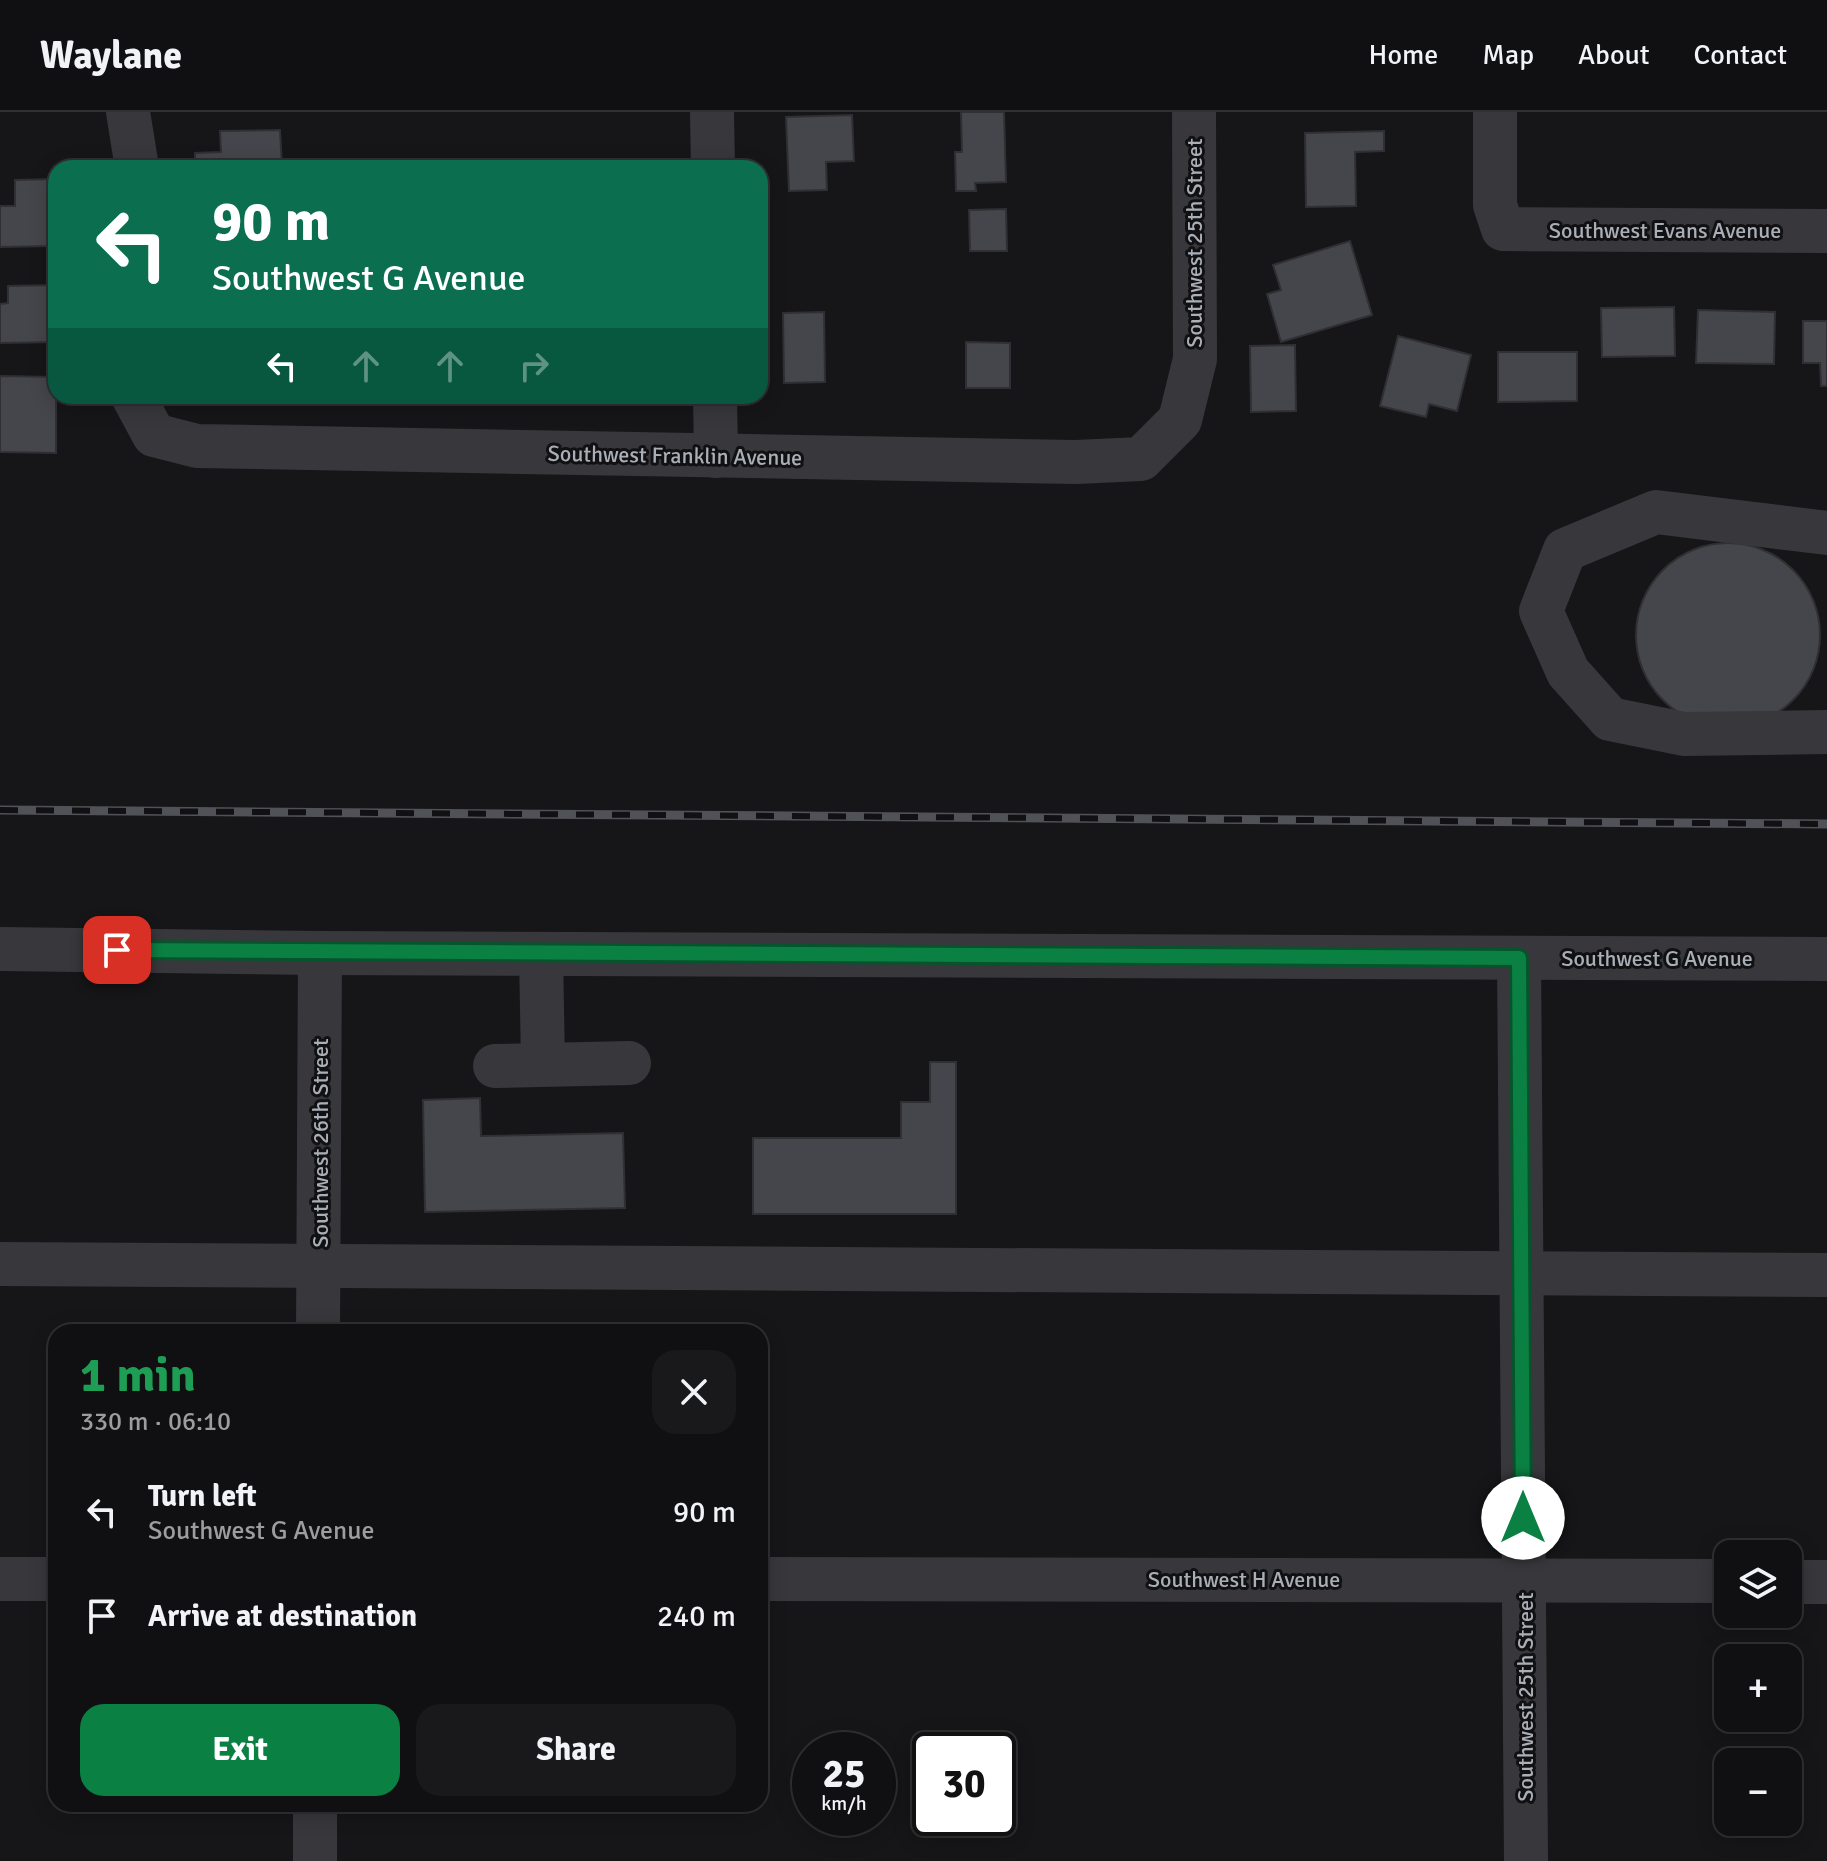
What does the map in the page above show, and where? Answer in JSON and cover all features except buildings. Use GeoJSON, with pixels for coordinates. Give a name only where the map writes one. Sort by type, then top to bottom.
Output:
{"type":"FeatureCollection","features":[{"type":"Feature","properties":{"kind":"street"},"geometry":{"type":"LineString","coordinates":[[128,112],[136,160]]}},
{"type":"Feature","properties":{"kind":"street"},"geometry":{"type":"LineString","coordinates":[[712,112],[713,160]]}},
{"type":"Feature","properties":{"kind":"street","name":"Southwest 25th Street"},"geometry":{"type":"LineString","coordinates":[[1180,420],[1195,359],[1194,112]]}},
{"type":"Feature","properties":{"kind":"street","name":"Southwest Evans Avenue"},"geometry":{"type":"LineString","coordinates":[[1495,112],[1495,205],[1503,229],[1827,231]]}},
{"type":"Feature","properties":{"kind":"street","name":"Southwest Franklin Avenue"},"geometry":{"type":"LineString","coordinates":[[137,404],[154,435],[197,446],[1076,462],[1141,459],[1180,420]]}},
{"type":"Feature","properties":{"kind":"street"},"geometry":{"type":"LineString","coordinates":[[715,404],[716,456]]}},
{"type":"Feature","properties":{"kind":"street"},"geometry":{"type":"LineString","coordinates":[[1827,533],[1656,512],[1565,550],[1541,611],[1568,672],[1610,719],[1684,734],[1827,732]]}},
{"type":"Feature","properties":{"kind":"street","name":"Southwest G Avenue"},"geometry":{"type":"LineString","coordinates":[[0,949],[1827,959]]}},
{"type":"Feature","properties":{"kind":"street","name":"Southwest 26th Street"},"geometry":{"type":"LineString","coordinates":[[318,1324],[320,953]]}},
{"type":"Feature","properties":{"kind":"street"},"geometry":{"type":"LineString","coordinates":[[541,954],[543,1063]]}},
{"type":"Feature","properties":{"kind":"street","name":"Southwest 25th Street"},"geometry":{"type":"LineString","coordinates":[[1519,958],[1526,1861]]}},
{"type":"Feature","properties":{"kind":"street"},"geometry":{"type":"LineString","coordinates":[[495,1066],[629,1063]]}},
{"type":"Feature","properties":{"kind":"street"},"geometry":{"type":"LineString","coordinates":[[0,1264],[1827,1275]]}},
{"type":"Feature","properties":{"kind":"street"},"geometry":{"type":"LineString","coordinates":[[0,1579],[48,1579]]}},
{"type":"Feature","properties":{"kind":"street","name":"Southwest H Avenue"},"geometry":{"type":"LineString","coordinates":[[768,1579],[1714,1581]]}},
{"type":"Feature","properties":{"kind":"street"},"geometry":{"type":"LineString","coordinates":[[1802,1582],[1827,1582]]}},
{"type":"Feature","properties":{"kind":"street"},"geometry":{"type":"LineString","coordinates":[[315,1812],[315,1861]]}},
{"type":"Feature","properties":{"kind":"railway"},"geometry":{"type":"LineString","coordinates":[[0,810],[1827,824]]}},
{"type":"Feature","properties":{"kind":"route"},"geometry":{"type":"LineString","coordinates":[[117,950],[1519,958],[1523,1518]]}}]}
